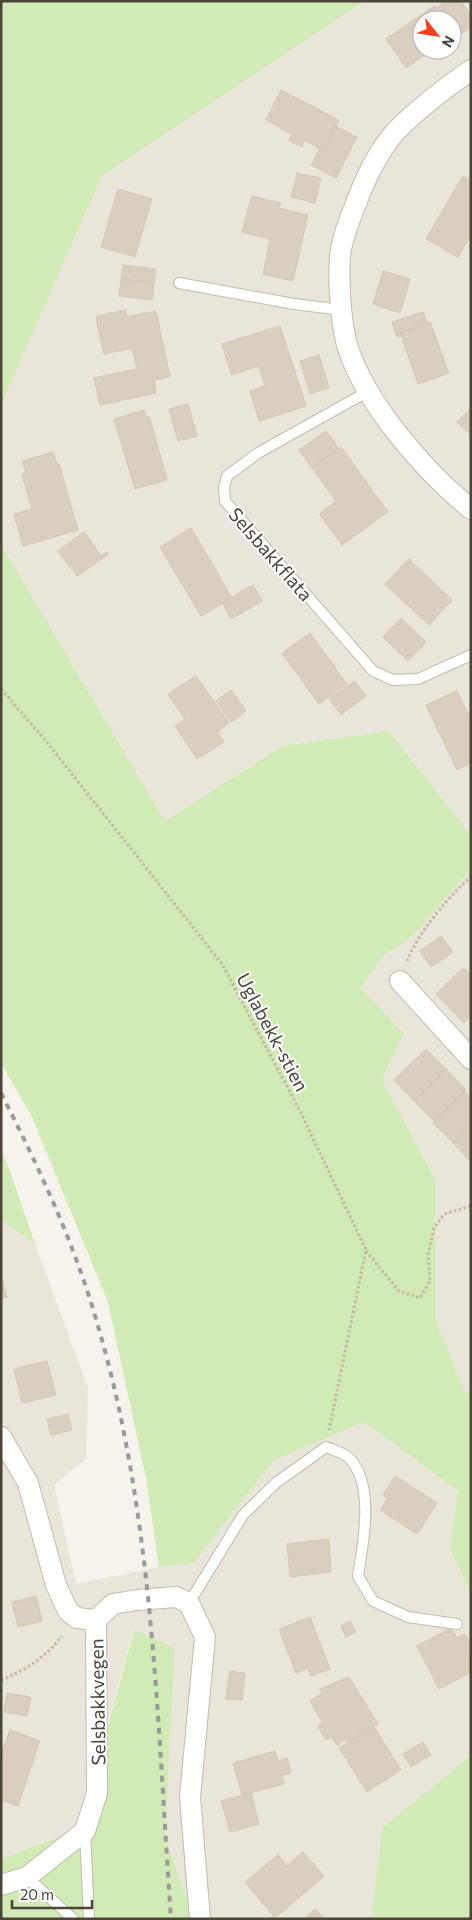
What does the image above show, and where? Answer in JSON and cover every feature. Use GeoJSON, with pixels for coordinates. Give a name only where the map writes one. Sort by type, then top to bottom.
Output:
{"type":"FeatureCollection","features":[{"type":"Feature","properties":{"kind":"street"},"geometry":{"type":"LineString","coordinates":[[471,70],[438,94],[396,131],[368,172],[340,256],[342,310],[347,347],[368,392],[408,446],[456,497],[471,509]]}},
{"type":"Feature","properties":{"kind":"street"},"geometry":{"type":"LineString","coordinates":[[400,981],[471,1059]]}},
{"type":"Feature","properties":{"kind":"street"},"geometry":{"type":"LineString","coordinates":[[1,1437],[28,1482],[56,1585],[68,1611],[86,1619]]}},
{"type":"Feature","properties":{"kind":"street","name":"Selsbakkvegen"},"geometry":{"type":"LineString","coordinates":[[86,1831],[98,1794],[86,1619],[113,1604],[137,1600],[176,1597],[189,1603]]}},
{"type":"Feature","properties":{"kind":"street"},"geometry":{"type":"LineString","coordinates":[[189,1603],[205,1637],[190,1797],[200,1919]]}},
{"type":"Feature","properties":{"kind":"street"},"geometry":{"type":"LineString","coordinates":[[1,1885],[27,1877],[86,1831]]}},
{"type":"Feature","properties":{"kind":"lane"},"geometry":{"type":"LineString","coordinates":[[179,283],[294,304],[342,310]]}},
{"type":"Feature","properties":{"kind":"lane","name":"Selsbakkflata"},"geometry":{"type":"LineString","coordinates":[[368,392],[258,453],[227,476],[224,487],[225,502],[374,671],[393,680],[418,679],[471,655]]}},
{"type":"Feature","properties":{"kind":"lane"},"geometry":{"type":"LineString","coordinates":[[189,1603],[244,1515],[278,1482],[326,1447],[350,1457],[362,1477],[366,1528],[358,1576],[373,1601],[408,1617],[457,1624]]}},
{"type":"Feature","properties":{"kind":"lane"},"geometry":{"type":"LineString","coordinates":[[86,1831],[89,1919]]}},
{"type":"Feature","properties":{"kind":"lane"},"geometry":{"type":"LineString","coordinates":[[27,1877],[73,1919]]}},
{"type":"Feature","properties":{"kind":"path","name":"Uglabekk-stien"},"geometry":{"type":"LineString","coordinates":[[1,689],[46,741],[222,964],[300,1111],[366,1250],[399,1291],[420,1298],[430,1281],[428,1255],[434,1228],[444,1214],[471,1206]]}},
{"type":"Feature","properties":{"kind":"path"},"geometry":{"type":"LineString","coordinates":[[400,981],[413,944],[459,886],[471,877]]}},
{"type":"Feature","properties":{"kind":"path"},"geometry":{"type":"LineString","coordinates":[[326,1447],[366,1250]]}},
{"type":"Feature","properties":{"kind":"path"},"geometry":{"type":"LineString","coordinates":[[1,1680],[18,1673],[50,1652],[86,1619]]}},
{"type":"Feature","properties":{"kind":"shaded area"},"geometry":{"type":"Polygon","coordinates":[[[365,1],[471,1],[471,835],[389,731],[282,746],[165,821],[1,544],[1,405],[102,176],[365,1]]]}},
{"type":"Feature","properties":{"kind":"shaded area"},"geometry":{"type":"Polygon","coordinates":[[[471,869],[471,1395],[464,1392],[435,1318],[435,1177],[382,1080],[404,1033],[361,988],[383,956],[412,937],[471,869]]]}},
{"type":"Feature","properties":{"kind":"shaded area"},"geometry":{"type":"Polygon","coordinates":[[[1,1220],[35,1244],[88,1388],[86,1459],[54,1485],[76,1584],[159,1567],[194,1563],[273,1461],[364,1422],[458,1491],[450,1548],[471,1595],[471,1755],[382,1828],[371,1919],[193,1919],[165,1836],[175,1649],[133,1630],[80,1829],[1,1859],[1,1220]]]}},
{"type":"Feature","properties":{"kind":"green space"},"geometry":{"type":"Polygon","coordinates":[[[1,1],[365,1],[102,176],[1,405],[1,1]]]}},
{"type":"Feature","properties":{"kind":"green space"},"geometry":{"type":"Polygon","coordinates":[[[1,544],[165,821],[282,746],[389,731],[471,835],[471,869],[412,937],[383,956],[361,988],[404,1033],[382,1080],[435,1178],[435,1318],[464,1391],[471,1395],[471,1595],[450,1548],[458,1491],[364,1422],[273,1461],[194,1563],[159,1567],[146,1478],[108,1302],[32,1117],[1,1063],[1,544]]]}},
{"type":"Feature","properties":{"kind":"green space"},"geometry":{"type":"Polygon","coordinates":[[[1,1152],[7,1163],[35,1244],[1,1220],[1,1152]]]}},
{"type":"Feature","properties":{"kind":"green space"},"geometry":{"type":"Polygon","coordinates":[[[134,1630],[175,1648],[165,1836],[193,1919],[1,1919],[1,1859],[80,1829],[134,1630]]]}},
{"type":"Feature","properties":{"kind":"green space"},"geometry":{"type":"Polygon","coordinates":[[[471,1755],[471,1919],[371,1919],[382,1828],[471,1755]]]}},
{"type":"Feature","properties":{"kind":"building"},"geometry":{"type":"Polygon","coordinates":[[[446,1],[461,1],[471,16],[471,27],[462,33],[462,10],[428,10],[434,6],[436,8],[446,1]]]}},
{"type":"Feature","properties":{"kind":"building"},"geometry":{"type":"Polygon","coordinates":[[[412,21],[412,60],[418,60],[406,68],[386,39],[412,21]]]}},
{"type":"Feature","properties":{"kind":"building"},"geometry":{"type":"Polygon","coordinates":[[[281,90],[339,120],[324,151],[305,140],[302,147],[289,140],[292,134],[266,120],[281,90]]]}},
{"type":"Feature","properties":{"kind":"building"},"geometry":{"type":"Polygon","coordinates":[[[335,126],[357,137],[336,178],[311,165],[320,148],[324,151],[335,126]]]}},
{"type":"Feature","properties":{"kind":"building"},"geometry":{"type":"Polygon","coordinates":[[[297,173],[321,178],[315,203],[291,197],[297,173]]]}},
{"type":"Feature","properties":{"kind":"building"},"geometry":{"type":"Polygon","coordinates":[[[463,176],[471,181],[471,235],[458,257],[426,239],[463,176]]]}},
{"type":"Feature","properties":{"kind":"building"},"geometry":{"type":"Polygon","coordinates":[[[118,189],[152,199],[135,257],[101,247],[118,189]]]}},
{"type":"Feature","properties":{"kind":"building"},"geometry":{"type":"Polygon","coordinates":[[[252,196],[281,203],[279,208],[308,215],[293,281],[263,274],[270,239],[242,232],[252,196]]]}},
{"type":"Feature","properties":{"kind":"building"},"geometry":{"type":"Polygon","coordinates":[[[123,265],[156,269],[154,283],[121,279],[123,265]]]}},
{"type":"Feature","properties":{"kind":"building"},"geometry":{"type":"Polygon","coordinates":[[[383,271],[410,279],[400,313],[373,304],[383,271]]]}},
{"type":"Feature","properties":{"kind":"building"},"geometry":{"type":"Polygon","coordinates":[[[121,279],[154,283],[152,300],[119,296],[121,279]]]}},
{"type":"Feature","properties":{"kind":"building"},"geometry":{"type":"Polygon","coordinates":[[[125,310],[127,317],[156,311],[170,377],[154,380],[156,393],[100,405],[94,378],[137,369],[132,348],[104,354],[97,323],[97,316],[125,310]]]}},
{"type":"Feature","properties":{"kind":"building"},"geometry":{"type":"Polygon","coordinates":[[[423,312],[427,323],[400,333],[401,336],[397,337],[392,322],[423,312]]]}},
{"type":"Feature","properties":{"kind":"building"},"geometry":{"type":"Polygon","coordinates":[[[430,322],[449,373],[418,384],[400,333],[430,322]]]}},
{"type":"Feature","properties":{"kind":"building"},"geometry":{"type":"Polygon","coordinates":[[[280,326],[306,406],[259,421],[250,391],[265,386],[259,366],[232,375],[222,344],[280,326]]]}},
{"type":"Feature","properties":{"kind":"building"},"geometry":{"type":"Polygon","coordinates":[[[319,355],[329,388],[310,394],[300,361],[319,355]]]}},
{"type":"Feature","properties":{"kind":"building"},"geometry":{"type":"Polygon","coordinates":[[[188,404],[197,436],[178,441],[169,409],[188,404]]]}},
{"type":"Feature","properties":{"kind":"building"},"geometry":{"type":"Polygon","coordinates":[[[471,408],[471,435],[457,422],[471,408]]]}},
{"type":"Feature","properties":{"kind":"building"},"geometry":{"type":"Polygon","coordinates":[[[144,410],[146,417],[149,416],[167,480],[135,489],[114,419],[144,410]]]}},
{"type":"Feature","properties":{"kind":"building"},"geometry":{"type":"Polygon","coordinates":[[[326,431],[339,449],[312,468],[299,450],[326,431]]]}},
{"type":"Feature","properties":{"kind":"building"},"geometry":{"type":"Polygon","coordinates":[[[341,447],[388,512],[342,545],[320,515],[320,513],[336,501],[312,468],[341,447]]]}},
{"type":"Feature","properties":{"kind":"building"},"geometry":{"type":"Polygon","coordinates":[[[53,452],[57,464],[59,464],[78,530],[23,546],[14,514],[32,509],[22,474],[26,473],[22,461],[53,452]]]}},
{"type":"Feature","properties":{"kind":"building"},"geometry":{"type":"Polygon","coordinates":[[[191,528],[232,598],[201,616],[160,547],[191,528]]]}},
{"type":"Feature","properties":{"kind":"building"},"geometry":{"type":"Polygon","coordinates":[[[84,532],[101,556],[107,552],[109,554],[77,576],[58,551],[84,532]]]}},
{"type":"Feature","properties":{"kind":"building"},"geometry":{"type":"Polygon","coordinates":[[[409,559],[452,600],[429,625],[385,584],[409,559]]]}},
{"type":"Feature","properties":{"kind":"building"},"geometry":{"type":"Polygon","coordinates":[[[253,585],[262,601],[231,619],[222,603],[253,585]]]}},
{"type":"Feature","properties":{"kind":"building"},"geometry":{"type":"Polygon","coordinates":[[[401,618],[426,642],[408,661],[383,637],[401,618]]]}},
{"type":"Feature","properties":{"kind":"building"},"geometry":{"type":"Polygon","coordinates":[[[310,633],[347,684],[319,704],[282,653],[310,633]]]}},
{"type":"Feature","properties":{"kind":"building"},"geometry":{"type":"Polygon","coordinates":[[[196,676],[229,723],[217,732],[224,742],[197,759],[175,726],[185,719],[168,694],[196,676]]]}},
{"type":"Feature","properties":{"kind":"building"},"geometry":{"type":"Polygon","coordinates":[[[355,681],[366,696],[341,715],[329,699],[355,681]]]}},
{"type":"Feature","properties":{"kind":"building"},"geometry":{"type":"Polygon","coordinates":[[[231,690],[246,711],[231,722],[216,701],[231,690]]]}},
{"type":"Feature","properties":{"kind":"building"},"geometry":{"type":"Polygon","coordinates":[[[457,691],[471,720],[471,763],[457,770],[426,705],[457,691]]]}},
{"type":"Feature","properties":{"kind":"building"},"geometry":{"type":"Polygon","coordinates":[[[441,936],[453,952],[431,967],[420,951],[441,936]]]}},
{"type":"Feature","properties":{"kind":"building"},"geometry":{"type":"Polygon","coordinates":[[[463,968],[471,974],[471,1016],[464,1023],[436,994],[463,968]]]}},
{"type":"Feature","properties":{"kind":"building"},"geometry":{"type":"Polygon","coordinates":[[[426,1049],[446,1069],[414,1101],[394,1080],[426,1049]]]}},
{"type":"Feature","properties":{"kind":"building"},"geometry":{"type":"Polygon","coordinates":[[[446,1069],[466,1090],[434,1121],[414,1101],[446,1069]]]}},
{"type":"Feature","properties":{"kind":"building"},"geometry":{"type":"Polygon","coordinates":[[[464,1091],[471,1098],[471,1126],[453,1143],[433,1123],[464,1091]]]}},
{"type":"Feature","properties":{"kind":"building"},"geometry":{"type":"Polygon","coordinates":[[[471,1126],[471,1162],[453,1143],[471,1126]]]}},
{"type":"Feature","properties":{"kind":"building"},"geometry":{"type":"Polygon","coordinates":[[[1,1275],[7,1297],[1,1298],[1,1275]]]}},
{"type":"Feature","properties":{"kind":"building"},"geometry":{"type":"Polygon","coordinates":[[[47,1361],[56,1395],[22,1403],[14,1369],[47,1361]]]}},
{"type":"Feature","properties":{"kind":"building"},"geometry":{"type":"Polygon","coordinates":[[[68,1414],[72,1430],[51,1435],[47,1419],[68,1414]]]}},
{"type":"Feature","properties":{"kind":"building"},"geometry":{"type":"Polygon","coordinates":[[[395,1476],[437,1503],[417,1534],[380,1510],[388,1498],[383,1495],[395,1476]]]}},
{"type":"Feature","properties":{"kind":"building"},"geometry":{"type":"Polygon","coordinates":[[[329,1539],[331,1572],[290,1577],[287,1544],[329,1539]]]}},
{"type":"Feature","properties":{"kind":"building"},"geometry":{"type":"Polygon","coordinates":[[[36,1596],[42,1621],[18,1627],[12,1602],[36,1596]]]}},
{"type":"Feature","properties":{"kind":"building"},"geometry":{"type":"Polygon","coordinates":[[[310,1617],[330,1669],[311,1676],[308,1668],[296,1673],[279,1629],[310,1617]]]}},
{"type":"Feature","properties":{"kind":"building"},"geometry":{"type":"Polygon","coordinates":[[[350,1621],[356,1632],[346,1637],[341,1626],[350,1621]]]}},
{"type":"Feature","properties":{"kind":"building"},"geometry":{"type":"Polygon","coordinates":[[[451,1628],[457,1638],[465,1634],[471,1644],[471,1661],[469,1662],[471,1672],[439,1689],[417,1646],[451,1628]]]}},
{"type":"Feature","properties":{"kind":"building"},"geometry":{"type":"Polygon","coordinates":[[[230,1671],[245,1673],[242,1700],[226,1699],[230,1671]]]}},
{"type":"Feature","properties":{"kind":"building"},"geometry":{"type":"Polygon","coordinates":[[[349,1677],[378,1724],[347,1742],[345,1739],[337,1745],[332,1737],[326,1740],[318,1726],[323,1723],[310,1701],[322,1693],[320,1689],[349,1677]]]}},
{"type":"Feature","properties":{"kind":"building"},"geometry":{"type":"Polygon","coordinates":[[[7,1693],[31,1697],[27,1716],[4,1712],[7,1693]]]}},
{"type":"Feature","properties":{"kind":"building"},"geometry":{"type":"Polygon","coordinates":[[[374,1727],[401,1770],[367,1792],[339,1748],[374,1727]]]}},
{"type":"Feature","properties":{"kind":"building"},"geometry":{"type":"Polygon","coordinates":[[[10,1730],[40,1741],[18,1806],[1,1800],[1,1755],[10,1730]]]}},
{"type":"Feature","properties":{"kind":"building"},"geometry":{"type":"Polygon","coordinates":[[[423,1742],[431,1755],[411,1767],[403,1754],[423,1742]]]}},
{"type":"Feature","properties":{"kind":"building"},"geometry":{"type":"Polygon","coordinates":[[[275,1751],[278,1761],[287,1758],[291,1773],[282,1775],[284,1784],[242,1795],[233,1763],[275,1751]]]}},
{"type":"Feature","properties":{"kind":"building"},"geometry":{"type":"Polygon","coordinates":[[[251,1793],[259,1824],[230,1832],[221,1801],[251,1793]]]}},
{"type":"Feature","properties":{"kind":"building"},"geometry":{"type":"Polygon","coordinates":[[[303,1852],[324,1876],[275,1918],[245,1882],[278,1855],[287,1866],[303,1852]]]}},
{"type":"Feature","properties":{"kind":"building"},"geometry":{"type":"Polygon","coordinates":[[[316,1909],[324,1919],[303,1919],[316,1909]]]}},
{"type":"Feature","properties":{"kind":"railway"},"geometry":{"type":"LineString","coordinates":[[1,1093],[42,1178],[67,1236],[89,1296],[117,1398],[131,1471],[142,1545],[150,1620],[157,1695],[171,1919]]}}]}
